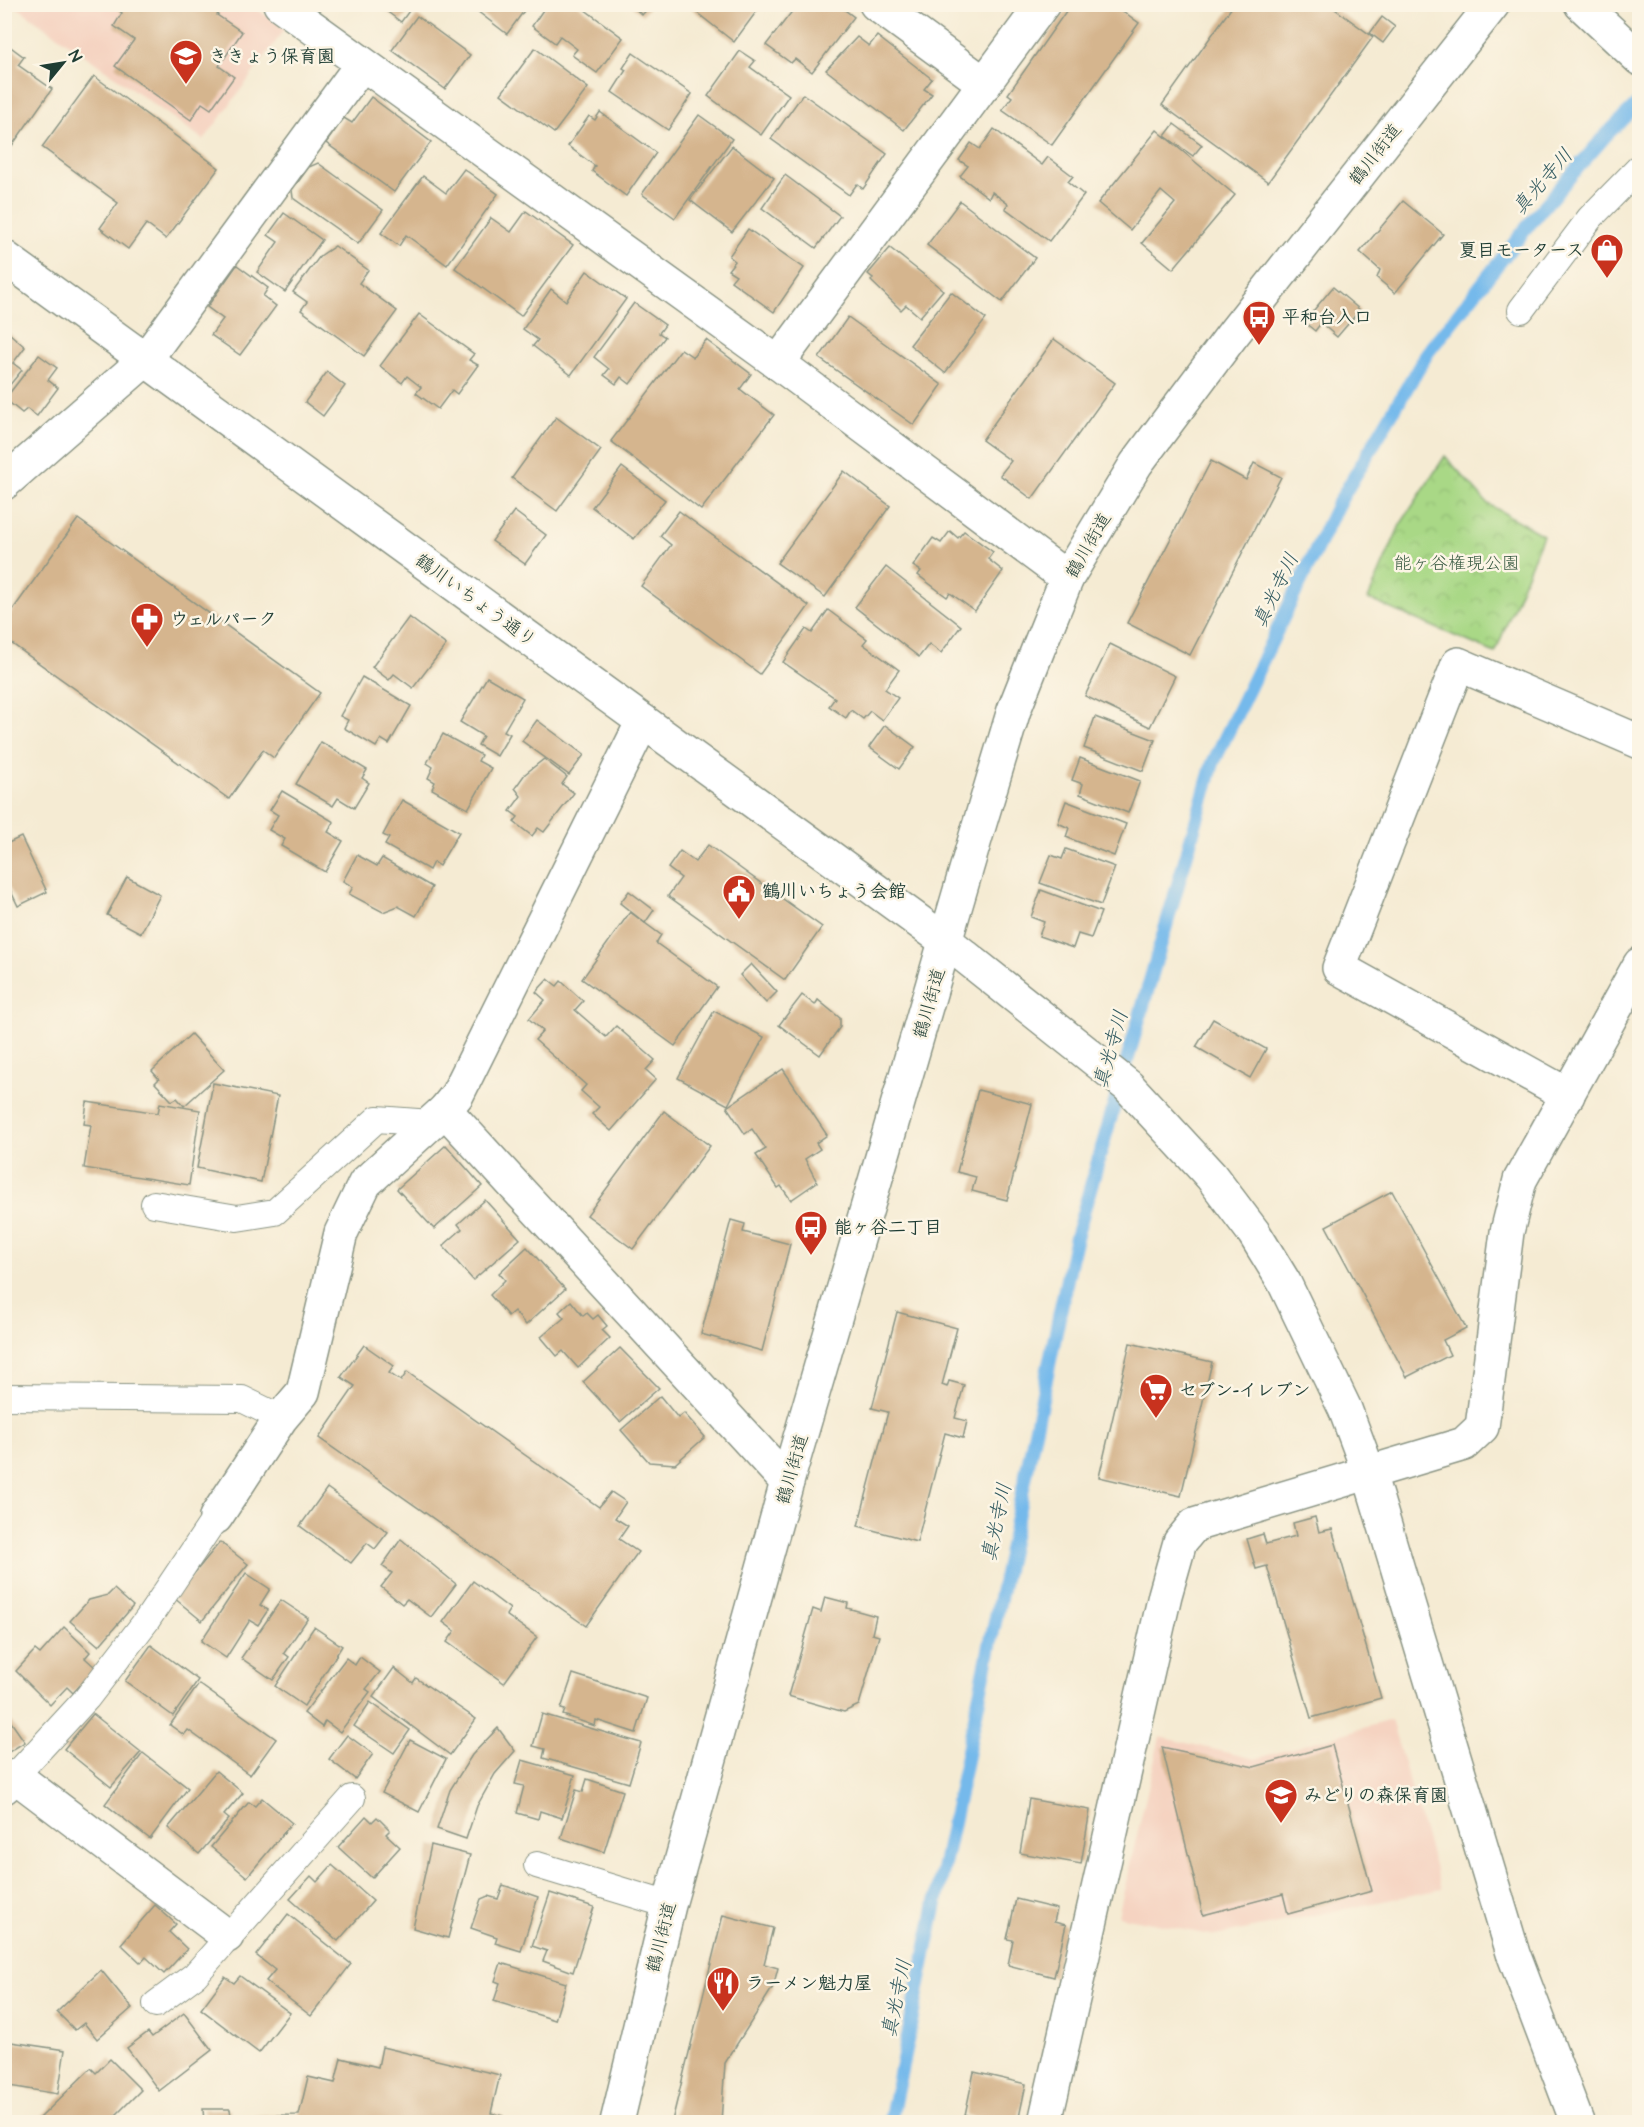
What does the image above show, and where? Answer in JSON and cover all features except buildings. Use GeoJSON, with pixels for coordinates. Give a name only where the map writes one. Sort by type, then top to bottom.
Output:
{"type":"FeatureCollection","features":[{"type":"Feature","properties":{"kind":"street"},"geometry":{"type":"LineString","coordinates":[[280,4],[778,363],[1068,578]]}},
{"type":"Feature","properties":{"kind":"street"},"geometry":{"type":"LineString","coordinates":[[876,4],[985,84]]}},
{"type":"Feature","properties":{"kind":"street"},"geometry":{"type":"LineString","coordinates":[[778,363],[1043,4]]}},
{"type":"Feature","properties":{"kind":"street"},"geometry":{"type":"LineString","coordinates":[[1581,4],[1638,58]]}},
{"type":"Feature","properties":{"kind":"street","name":"鶴川街道"},"geometry":{"type":"LineString","coordinates":[[616,2122],[669,1905],[788,1482],[1014,710],[1068,578],[1136,464],[1483,8]]}},
{"type":"Feature","properties":{"kind":"street"},"geometry":{"type":"LineString","coordinates":[[4,483],[145,360],[362,64]]}},
{"type":"Feature","properties":{"kind":"street","name":"鶴川いちょう通り"},"geometry":{"type":"LineString","coordinates":[[4,257],[947,942],[1128,1086],[1204,1168],[1238,1211],[1284,1282],[1346,1409],[1369,1473],[1513,1953],[1577,2122]]}},
{"type":"Feature","properties":{"kind":"street"},"geometry":{"type":"LineString","coordinates":[[1568,1095],[1338,968],[1458,664],[1640,742]]}},
{"type":"Feature","properties":{"kind":"street"},"geometry":{"type":"LineString","coordinates":[[216,1517],[281,1418],[303,1392],[341,1233],[365,1183],[438,1116],[456,1095],[643,721]]}},
{"type":"Feature","properties":{"kind":"street"},"geometry":{"type":"LineString","coordinates":[[1045,2122],[1162,1606],[1180,1542],[1194,1525],[1464,1444],[1482,1427],[1507,1232],[1520,1180],[1640,964]]}},
{"type":"Feature","properties":{"kind":"street"},"geometry":{"type":"LineString","coordinates":[[438,1116],[788,1482]]}},
{"type":"Feature","properties":{"kind":"street"},"geometry":{"type":"LineString","coordinates":[[10,1782],[227,1936]]}},
{"type":"Feature","properties":{"kind":"lane"},"geometry":{"type":"LineString","coordinates":[[1521,310],[1590,218],[1640,167]]}},
{"type":"Feature","properties":{"kind":"lane"},"geometry":{"type":"LineString","coordinates":[[154,1204],[237,1218],[275,1212],[377,1119],[438,1116]]}},
{"type":"Feature","properties":{"kind":"lane"},"geometry":{"type":"LineString","coordinates":[[4,1397],[242,1399],[281,1418]]}},
{"type":"Feature","properties":{"kind":"lane"},"geometry":{"type":"LineString","coordinates":[[10,1782],[100,1681],[147,1620],[216,1517]]}},
{"type":"Feature","properties":{"kind":"lane"},"geometry":{"type":"LineString","coordinates":[[156,2004],[195,1975],[227,1936],[352,1798]]}},
{"type":"Feature","properties":{"kind":"lane"},"geometry":{"type":"LineString","coordinates":[[537,1864],[669,1905]]}},
{"type":"Feature","properties":{"kind":"shaded area","name":"ききょう保育園"},"geometry":{"type":"Polygon","coordinates":[[[14,5],[251,5],[285,29],[204,140],[14,5]]]}},
{"type":"Feature","properties":{"kind":"shaded area","name":"みどりの森保育園"},"geometry":{"type":"Polygon","coordinates":[[[1391,1720],[1441,1889],[1215,1936],[1118,1916],[1160,1737],[1255,1759],[1391,1720]]]}},
{"type":"Feature","properties":{"kind":"green space","name":"能ヶ谷権現公園"},"geometry":{"type":"Polygon","coordinates":[[[1445,456],[1488,504],[1543,535],[1495,653],[1368,599],[1400,525],[1445,456]]]}},
{"type":"Feature","properties":{"kind":"waterway","name":"真光寺川"},"geometry":{"type":"LineString","coordinates":[[890,2122],[1075,1241],[1213,763],[1337,506],[1428,352],[1540,211],[1607,134],[1640,102]]}},
{"type":"Feature","properties":{"kind":"place","name":"ききょう保育園"},"geometry":{"type":"Point","coordinates":[186,85]}},
{"type":"Feature","properties":{"kind":"place","name":"夏目モータース"},"geometry":{"type":"Point","coordinates":[1607,279]}},
{"type":"Feature","properties":{"kind":"place","name":"平和台入口"},"geometry":{"type":"Point","coordinates":[1259,346]}},
{"type":"Feature","properties":{"kind":"place","name":"ウェルパーク"},"geometry":{"type":"Point","coordinates":[147,648]}},
{"type":"Feature","properties":{"kind":"place","name":"鶴川いちょう会館"},"geometry":{"type":"Point","coordinates":[739,920]}},
{"type":"Feature","properties":{"kind":"place","name":"能ヶ谷二丁目"},"geometry":{"type":"Point","coordinates":[811,1256]}},
{"type":"Feature","properties":{"kind":"place","name":"セブン-イレブン"},"geometry":{"type":"Point","coordinates":[1156,1419]}},
{"type":"Feature","properties":{"kind":"place","name":"みどりの森保育園"},"geometry":{"type":"Point","coordinates":[1281,1824]}},
{"type":"Feature","properties":{"kind":"place","name":"ラーメン魁力屋"},"geometry":{"type":"Point","coordinates":[723,2012]}}]}
